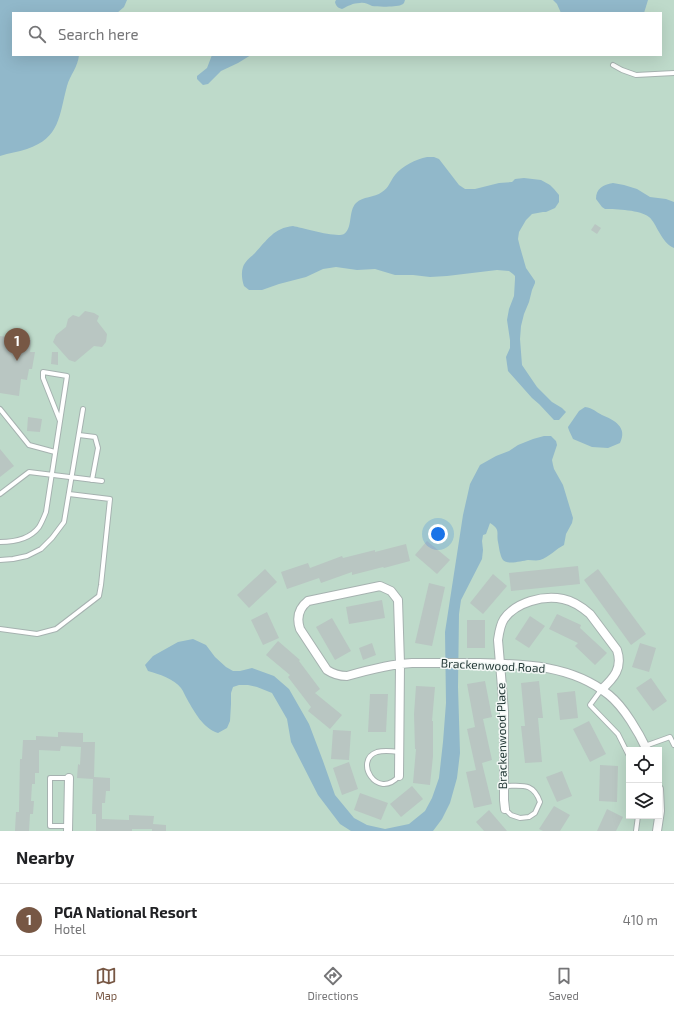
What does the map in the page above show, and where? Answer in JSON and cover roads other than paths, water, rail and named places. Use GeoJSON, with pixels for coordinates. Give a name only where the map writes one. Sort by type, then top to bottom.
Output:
{"type":"FeatureCollection","features":[{"type":"Feature","properties":{"kind":"street"},"geometry":{"type":"LineString","coordinates":[[399,776],[400,664],[398,600],[395,595],[386,588],[380,586],[308,601],[301,608],[298,619],[300,629],[327,670],[331,673],[347,676],[381,667],[400,664]]}},
{"type":"Feature","properties":{"kind":"street","name":"Brackenwood Place"},"geometry":{"type":"LineString","coordinates":[[505,809],[504,711],[498,645],[499,633],[502,624],[508,615],[522,605],[533,601],[550,598],[562,599],[574,603],[590,614],[617,650],[619,661],[617,672],[601,690]]}},
{"type":"Feature","properties":{"kind":"street","name":"Brackenwood Road"},"geometry":{"type":"LineString","coordinates":[[400,664],[500,664],[534,666],[558,670],[575,676],[610,696],[630,720],[645,747]]}},
{"type":"Feature","properties":{"kind":"street"},"geometry":{"type":"LineString","coordinates":[[68,778],[68,829]]}},
{"type":"Feature","properties":{"kind":"street"},"geometry":{"type":"LineString","coordinates":[[657,831],[659,819]]}},
{"type":"Feature","properties":{"kind":"lane"},"geometry":{"type":"LineString","coordinates":[[613,65],[636,75],[674,73]]}},
{"type":"Feature","properties":{"kind":"lane"},"geometry":{"type":"LineString","coordinates":[[0,542],[17,540],[28,536],[38,527],[46,512],[67,376],[43,372],[42,378],[60,421]]}},
{"type":"Feature","properties":{"kind":"lane"},"geometry":{"type":"LineString","coordinates":[[0,408],[29,445],[55,452]]}},
{"type":"Feature","properties":{"kind":"lane"},"geometry":{"type":"LineString","coordinates":[[0,560],[26,556],[41,549],[52,538],[64,522],[84,409]]}},
{"type":"Feature","properties":{"kind":"lane"},"geometry":{"type":"LineString","coordinates":[[79,435],[95,438],[98,448],[92,480]]}},
{"type":"Feature","properties":{"kind":"lane"},"geometry":{"type":"LineString","coordinates":[[0,494],[29,472],[102,481]]}},
{"type":"Feature","properties":{"kind":"lane"},"geometry":{"type":"LineString","coordinates":[[0,629],[37,634],[56,629],[99,596],[110,499],[69,494]]}},
{"type":"Feature","properties":{"kind":"lane"},"geometry":{"type":"LineString","coordinates":[[601,690],[590,705],[618,734],[626,750]]}},
{"type":"Feature","properties":{"kind":"lane"},"geometry":{"type":"LineString","coordinates":[[648,747],[670,737],[674,746]]}},
{"type":"Feature","properties":{"kind":"lane"},"geometry":{"type":"LineString","coordinates":[[399,752],[375,752],[368,761],[367,769],[373,780],[380,784],[388,784],[399,776]]}},
{"type":"Feature","properties":{"kind":"lane"},"geometry":{"type":"LineString","coordinates":[[68,778],[50,778],[50,826],[68,829]]}},
{"type":"Feature","properties":{"kind":"lane"},"geometry":{"type":"LineString","coordinates":[[504,786],[531,787],[537,793],[540,802],[535,813],[529,817],[520,818],[511,816],[505,809]]}},
{"type":"Feature","properties":{"kind":"lane"},"geometry":{"type":"LineString","coordinates":[[636,831],[638,819]]}},
{"type":"Feature","properties":{"kind":"water"},"geometry":{"type":"Polygon","coordinates":[[[0,0],[127,0],[124,7],[118,12],[12,12],[12,56],[79,56],[67,86],[60,116],[52,132],[46,139],[38,144],[24,150],[0,156],[0,0]]]}},
{"type":"Feature","properties":{"kind":"water"},"geometry":{"type":"Polygon","coordinates":[[[336,0],[405,0],[403,4],[399,6],[372,6],[362,3],[353,4],[342,9],[337,6],[335,2],[336,0]]]}},
{"type":"Feature","properties":{"kind":"water"},"geometry":{"type":"Polygon","coordinates":[[[553,0],[648,0],[644,12],[561,12],[557,4],[553,0]]]}},
{"type":"Feature","properties":{"kind":"water"},"geometry":{"type":"Polygon","coordinates":[[[212,56],[249,56],[221,71],[208,84],[203,85],[197,79],[197,76],[207,68],[212,56]]]}},
{"type":"Feature","properties":{"kind":"water"},"geometry":{"type":"Polygon","coordinates":[[[427,157],[439,159],[459,185],[465,189],[475,189],[499,183],[512,182],[515,179],[524,178],[541,180],[550,185],[559,195],[559,202],[555,208],[546,212],[532,214],[526,220],[519,232],[518,239],[526,268],[535,281],[521,326],[520,339],[522,365],[537,387],[552,402],[566,412],[559,420],[554,420],[508,371],[506,357],[510,348],[510,340],[507,320],[514,296],[515,279],[515,276],[509,271],[497,270],[430,277],[395,275],[375,269],[357,270],[336,267],[323,269],[306,277],[262,290],[249,290],[244,286],[242,269],[244,265],[271,235],[281,229],[293,226],[327,234],[344,234],[349,228],[352,210],[356,203],[362,199],[382,192],[401,169],[418,159],[427,157]]]}},
{"type":"Feature","properties":{"kind":"water"},"geometry":{"type":"Polygon","coordinates":[[[613,183],[637,189],[650,197],[666,199],[674,202],[674,248],[665,242],[649,217],[628,210],[605,209],[602,207],[596,199],[597,192],[603,186],[613,183]]]}},
{"type":"Feature","properties":{"kind":"water"},"geometry":{"type":"Polygon","coordinates":[[[585,407],[611,419],[621,428],[622,437],[620,443],[608,448],[592,447],[573,439],[568,427],[579,411],[585,407]]]}},
{"type":"Feature","properties":{"kind":"water"},"geometry":{"type":"Polygon","coordinates":[[[544,436],[551,436],[556,441],[557,445],[552,460],[554,469],[563,485],[573,518],[572,523],[566,534],[564,545],[543,559],[538,560],[519,562],[505,561],[500,554],[497,529],[490,523],[486,534],[483,535],[482,559],[461,600],[459,614],[458,687],[460,753],[457,778],[450,803],[442,819],[433,831],[351,831],[340,824],[318,795],[291,742],[287,719],[272,693],[248,685],[233,687],[231,693],[230,721],[227,728],[218,733],[208,728],[204,724],[193,710],[182,689],[178,685],[166,677],[148,671],[145,665],[153,656],[178,642],[193,639],[206,645],[215,657],[233,671],[252,668],[274,676],[289,689],[309,724],[335,795],[354,818],[367,825],[385,829],[409,824],[425,811],[432,798],[439,778],[446,703],[445,632],[463,515],[470,484],[480,465],[518,445],[544,436]]]}},
{"type":"Feature","properties":{"kind":"place","name":"PGA National Resort"},"geometry":{"type":"Point","coordinates":[17,361]}}]}
